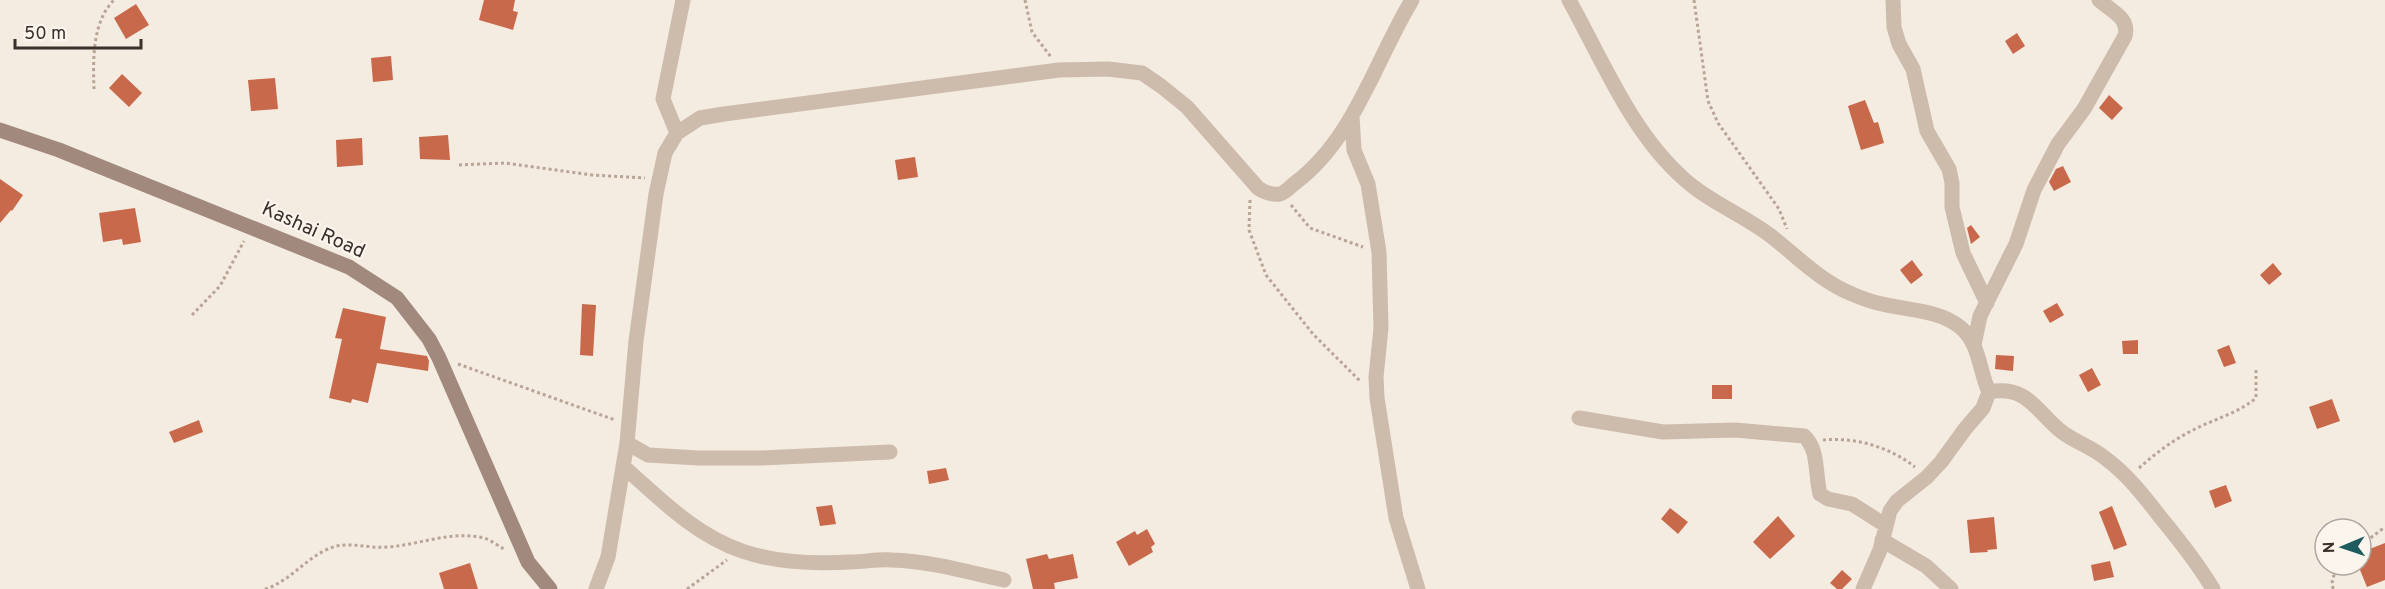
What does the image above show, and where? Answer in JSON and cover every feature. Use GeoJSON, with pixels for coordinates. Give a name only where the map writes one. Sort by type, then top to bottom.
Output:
{"type":"FeatureCollection","features":[{"type":"Feature","properties":{"kind":"street"},"geometry":{"type":"LineString","coordinates":[[677,133],[663,99],[683,0]]}},
{"type":"Feature","properties":{"kind":"street"},"geometry":{"type":"LineString","coordinates":[[596,589],[608,557],[627,443],[636,341],[664,153],[677,133],[700,118],[724,114],[1061,70],[1108,69],[1142,74],[1161,86],[1187,107],[1258,188],[1267,193],[1281,194],[1322,158],[1352,116],[1412,0]]}},
{"type":"Feature","properties":{"kind":"street"},"geometry":{"type":"LineString","coordinates":[[1569,0],[1635,121],[1661,157],[1685,181],[1771,236],[1801,264],[1833,285],[1880,304],[1943,318],[1960,327],[1974,345],[1989,392],[1983,408],[1941,462],[1927,477],[1897,501],[1883,532],[1871,575],[1863,589]]}},
{"type":"Feature","properties":{"kind":"street"},"geometry":{"type":"LineString","coordinates":[[1893,0],[1894,27],[1899,44],[1913,69],[1927,131],[1949,169],[1952,183],[1952,207],[1963,253],[1987,303]]}},
{"type":"Feature","properties":{"kind":"street"},"geometry":{"type":"LineString","coordinates":[[1974,345],[1980,316],[2016,244],[2034,190],[2058,144],[2084,109],[2125,36],[2126,24],[2099,0]]}},
{"type":"Feature","properties":{"kind":"street"},"geometry":{"type":"LineString","coordinates":[[1352,116],[1354,150],[1368,184],[1379,252],[1381,328],[1376,377],[1377,398],[1396,518],[1418,589]]}},
{"type":"Feature","properties":{"kind":"street","name":"Kashai Road"},"geometry":{"type":"LineString","coordinates":[[0,130],[59,150],[349,267],[397,298],[429,339],[439,358],[528,562],[550,589]]}},
{"type":"Feature","properties":{"kind":"street"},"geometry":{"type":"LineString","coordinates":[[1989,392],[2010,391],[2036,404],[2061,431],[2104,456],[2128,477],[2199,566],[2213,589]]}},
{"type":"Feature","properties":{"kind":"street"},"geometry":{"type":"LineString","coordinates":[[1579,418],[1663,432],[1745,430],[1793,433],[1804,436],[1809,440],[1814,452],[1820,494],[1828,499],[1852,504],[1952,589]]}},
{"type":"Feature","properties":{"kind":"street"},"geometry":{"type":"LineString","coordinates":[[627,443],[648,455],[698,458],[760,458],[890,452]]}},
{"type":"Feature","properties":{"kind":"street"},"geometry":{"type":"LineString","coordinates":[[623,466],[674,512],[712,537],[741,550],[765,556],[801,560],[919,562],[1004,580]]}},
{"type":"Feature","properties":{"kind":"path"},"geometry":{"type":"LineString","coordinates":[[94,89],[94,51],[98,28],[106,8],[114,0]]}},
{"type":"Feature","properties":{"kind":"path"},"geometry":{"type":"LineString","coordinates":[[1025,0],[1032,32],[1061,70]]}},
{"type":"Feature","properties":{"kind":"path"},"geometry":{"type":"LineString","coordinates":[[1694,0],[1708,101],[1718,123],[1779,209],[1788,231]]}},
{"type":"Feature","properties":{"kind":"path"},"geometry":{"type":"LineString","coordinates":[[459,165],[505,163],[592,175],[660,178]]}},
{"type":"Feature","properties":{"kind":"path"},"geometry":{"type":"LineString","coordinates":[[1251,180],[1249,230],[1266,275],[1313,334],[1377,398]]}},
{"type":"Feature","properties":{"kind":"path"},"geometry":{"type":"LineString","coordinates":[[1281,194],[1310,228],[1379,252]]}},
{"type":"Feature","properties":{"kind":"path"},"geometry":{"type":"LineString","coordinates":[[192,315],[220,286],[252,226]]}},
{"type":"Feature","properties":{"kind":"path"},"geometry":{"type":"LineString","coordinates":[[439,358],[628,425]]}},
{"type":"Feature","properties":{"kind":"path"},"geometry":{"type":"LineString","coordinates":[[2128,477],[2163,447],[2194,429],[2244,408],[2256,398],[2256,367]]}},
{"type":"Feature","properties":{"kind":"path"},"geometry":{"type":"LineString","coordinates":[[1809,440],[1836,439],[1877,447],[1901,455],[1927,477]]}},
{"type":"Feature","properties":{"kind":"path"},"geometry":{"type":"LineString","coordinates":[[265,589],[283,580],[307,560],[344,544],[387,548],[450,535],[485,538],[528,562]]}},
{"type":"Feature","properties":{"kind":"path"},"geometry":{"type":"LineString","coordinates":[[687,589],[741,550]]}},
{"type":"Feature","properties":{"kind":"building"},"geometry":{"type":"Polygon","coordinates":[[[484,0],[515,0],[513,11],[518,12],[513,30],[479,20],[484,0]]]}},
{"type":"Feature","properties":{"kind":"building"},"geometry":{"type":"Polygon","coordinates":[[[136,4],[149,25],[126,39],[114,18],[136,4]]]}},
{"type":"Feature","properties":{"kind":"building"},"geometry":{"type":"Polygon","coordinates":[[[2017,33],[2025,46],[2013,54],[2005,41],[2017,33]]]}},
{"type":"Feature","properties":{"kind":"building"},"geometry":{"type":"Polygon","coordinates":[[[391,56],[393,80],[373,82],[371,58],[391,56]]]}},
{"type":"Feature","properties":{"kind":"building"},"geometry":{"type":"Polygon","coordinates":[[[122,74],[142,93],[129,107],[109,88],[122,74]]]}},
{"type":"Feature","properties":{"kind":"building"},"geometry":{"type":"Polygon","coordinates":[[[275,78],[278,109],[251,111],[248,80],[275,78]]]}},
{"type":"Feature","properties":{"kind":"building"},"geometry":{"type":"Polygon","coordinates":[[[2109,95],[2123,108],[2112,120],[2099,108],[2109,95]]]}},
{"type":"Feature","properties":{"kind":"building"},"geometry":{"type":"Polygon","coordinates":[[[1865,100],[1874,123],[1878,122],[1884,143],[1861,150],[1848,106],[1865,100]]]}},
{"type":"Feature","properties":{"kind":"building"},"geometry":{"type":"Polygon","coordinates":[[[448,135],[450,160],[420,159],[419,137],[448,135]]]}},
{"type":"Feature","properties":{"kind":"building"},"geometry":{"type":"Polygon","coordinates":[[[362,138],[363,165],[337,167],[336,140],[362,138]]]}},
{"type":"Feature","properties":{"kind":"building"},"geometry":{"type":"Polygon","coordinates":[[[915,157],[918,177],[898,180],[895,160],[915,157]]]}},
{"type":"Feature","properties":{"kind":"building"},"geometry":{"type":"Polygon","coordinates":[[[2063,166],[2071,182],[2054,191],[2049,182],[2056,169],[2063,166]]]}},
{"type":"Feature","properties":{"kind":"building"},"geometry":{"type":"Polygon","coordinates":[[[0,179],[23,195],[0,223],[0,179]]]}},
{"type":"Feature","properties":{"kind":"building"},"geometry":{"type":"Polygon","coordinates":[[[135,208],[141,242],[123,245],[122,239],[103,242],[99,213],[135,208]]]}},
{"type":"Feature","properties":{"kind":"building"},"geometry":{"type":"Polygon","coordinates":[[[1971,225],[1980,237],[1971,244],[1967,228],[1971,225]]]}},
{"type":"Feature","properties":{"kind":"building"},"geometry":{"type":"Polygon","coordinates":[[[1912,260],[1923,275],[1911,284],[1900,270],[1912,260]]]}},
{"type":"Feature","properties":{"kind":"building"},"geometry":{"type":"Polygon","coordinates":[[[2273,263],[2282,274],[2269,285],[2260,275],[2273,263]]]}},
{"type":"Feature","properties":{"kind":"building"},"geometry":{"type":"Polygon","coordinates":[[[2057,303],[2064,315],[2050,323],[2043,311],[2057,303]]]}},
{"type":"Feature","properties":{"kind":"building"},"geometry":{"type":"Polygon","coordinates":[[[582,304],[596,305],[593,356],[580,355],[582,304]]]}},
{"type":"Feature","properties":{"kind":"building"},"geometry":{"type":"Polygon","coordinates":[[[343,308],[386,317],[380,349],[427,356],[428,371],[377,363],[368,403],[352,399],[351,403],[329,398],[342,339],[335,338],[343,308]]]}},
{"type":"Feature","properties":{"kind":"building"},"geometry":{"type":"Polygon","coordinates":[[[2138,340],[2138,354],[2123,354],[2122,341],[2138,340]]]}},
{"type":"Feature","properties":{"kind":"building"},"geometry":{"type":"Polygon","coordinates":[[[2229,345],[2236,363],[2224,367],[2217,350],[2229,345]]]}},
{"type":"Feature","properties":{"kind":"building"},"geometry":{"type":"Polygon","coordinates":[[[1996,355],[2014,356],[2013,371],[1995,369],[1996,355]]]}},
{"type":"Feature","properties":{"kind":"building"},"geometry":{"type":"Polygon","coordinates":[[[2092,368],[2101,385],[2088,392],[2079,375],[2092,368]]]}},
{"type":"Feature","properties":{"kind":"building"},"geometry":{"type":"Polygon","coordinates":[[[1712,385],[1732,385],[1732,399],[1712,399],[1712,385]]]}},
{"type":"Feature","properties":{"kind":"building"},"geometry":{"type":"Polygon","coordinates":[[[2332,399],[2340,421],[2317,429],[2309,407],[2332,399]]]}},
{"type":"Feature","properties":{"kind":"building"},"geometry":{"type":"Polygon","coordinates":[[[199,420],[203,432],[174,443],[169,432],[199,420]]]}},
{"type":"Feature","properties":{"kind":"building"},"geometry":{"type":"Polygon","coordinates":[[[946,468],[949,480],[929,484],[927,471],[946,468]]]}},
{"type":"Feature","properties":{"kind":"building"},"geometry":{"type":"Polygon","coordinates":[[[2226,485],[2232,501],[2215,508],[2209,491],[2226,485]]]}},
{"type":"Feature","properties":{"kind":"building"},"geometry":{"type":"Polygon","coordinates":[[[832,505],[836,524],[820,526],[816,507],[832,505]]]}},
{"type":"Feature","properties":{"kind":"building"},"geometry":{"type":"Polygon","coordinates":[[[2112,506],[2127,545],[2114,550],[2099,512],[2112,506]]]}},
{"type":"Feature","properties":{"kind":"building"},"geometry":{"type":"Polygon","coordinates":[[[1670,508],[1688,522],[1678,534],[1661,519],[1670,508]]]}},
{"type":"Feature","properties":{"kind":"building"},"geometry":{"type":"Polygon","coordinates":[[[1778,516],[1795,536],[1770,559],[1753,542],[1778,516]]]}},
{"type":"Feature","properties":{"kind":"building"},"geometry":{"type":"Polygon","coordinates":[[[1994,517],[1997,549],[1970,553],[1967,520],[1994,517]]]}},
{"type":"Feature","properties":{"kind":"building"},"geometry":{"type":"Polygon","coordinates":[[[1147,529],[1155,544],[1151,547],[1153,552],[1129,566],[1116,542],[1135,531],[1137,535],[1147,529]]]}},
{"type":"Feature","properties":{"kind":"building"},"geometry":{"type":"Polygon","coordinates":[[[2385,543],[2385,580],[2367,587],[2363,577],[2373,577],[2373,548],[2385,543]]]}},
{"type":"Feature","properties":{"kind":"building"},"geometry":{"type":"Polygon","coordinates":[[[1047,554],[1049,559],[1073,554],[1078,578],[1054,583],[1055,589],[1033,589],[1026,559],[1047,554]]]}},
{"type":"Feature","properties":{"kind":"building"},"geometry":{"type":"Polygon","coordinates":[[[2110,561],[2114,577],[2094,581],[2091,565],[2110,561]]]}},
{"type":"Feature","properties":{"kind":"building"},"geometry":{"type":"Polygon","coordinates":[[[470,563],[478,589],[444,589],[439,573],[470,563]]]}},
{"type":"Feature","properties":{"kind":"building"},"geometry":{"type":"Polygon","coordinates":[[[1842,570],[1852,579],[1842,589],[1837,589],[1830,583],[1842,570]]]}}]}
